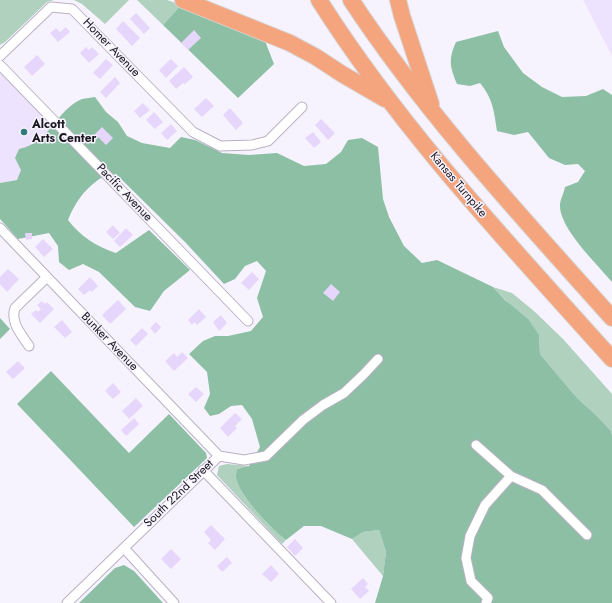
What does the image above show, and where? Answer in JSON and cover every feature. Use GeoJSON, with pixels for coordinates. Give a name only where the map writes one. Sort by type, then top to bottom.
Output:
{"type":"FeatureCollection","features":[{"type":"Feature","properties":{"kind":"highway"},"geometry":{"type":"LineString","coordinates":[[182,0],[290,43],[316,56],[342,74],[392,103]]}},
{"type":"Feature","properties":{"kind":"highway","name":"Kansas Turnpike"},"geometry":{"type":"LineString","coordinates":[[319,0],[362,63],[460,189],[612,359]]}},
{"type":"Feature","properties":{"kind":"highway"},"geometry":{"type":"LineString","coordinates":[[351,0],[399,69],[435,115],[481,171],[612,318]]}},
{"type":"Feature","properties":{"kind":"highway"},"geometry":{"type":"LineString","coordinates":[[398,0],[435,115]]}},
{"type":"Feature","properties":{"kind":"street","name":"Homer Avenue"},"geometry":{"type":"LineString","coordinates":[[0,56],[51,6],[72,9],[193,132],[220,146],[252,145],[268,141],[302,107]]}},
{"type":"Feature","properties":{"kind":"street","name":"Pacific Avenue"},"geometry":{"type":"LineString","coordinates":[[0,65],[248,321]]}},
{"type":"Feature","properties":{"kind":"street","name":"Bunker Avenue"},"geometry":{"type":"LineString","coordinates":[[0,228],[219,456]]}},
{"type":"Feature","properties":{"kind":"street"},"geometry":{"type":"LineString","coordinates":[[30,346],[14,322],[12,316],[15,308],[47,277]]}},
{"type":"Feature","properties":{"kind":"street","name":"South 22nd Street"},"geometry":{"type":"LineString","coordinates":[[67,603],[219,456],[244,460],[266,456],[303,420],[323,405],[344,393],[378,359]]}},
{"type":"Feature","properties":{"kind":"street"},"geometry":{"type":"LineString","coordinates":[[476,445],[511,476],[542,490],[587,535]]}},
{"type":"Feature","properties":{"kind":"street"},"geometry":{"type":"LineString","coordinates":[[203,470],[331,603]]}},
{"type":"Feature","properties":{"kind":"street"},"geometry":{"type":"LineString","coordinates":[[489,601],[471,581],[466,558],[470,536],[486,505],[511,476]]}},
{"type":"Feature","properties":{"kind":"street"},"geometry":{"type":"LineString","coordinates":[[124,548],[174,603]]}},
{"type":"Feature","properties":{"kind":"shaded area"},"geometry":{"type":"Polygon","coordinates":[[[583,0],[612,0],[612,56],[599,31],[583,0]]]}},
{"type":"Feature","properties":{"kind":"shaded area","name":"Alcott Arts Center"},"geometry":{"type":"Polygon","coordinates":[[[0,73],[52,127],[43,137],[29,147],[19,149],[21,170],[17,180],[0,183],[0,73]]]}},
{"type":"Feature","properties":{"kind":"green space"},"geometry":{"type":"Polygon","coordinates":[[[0,0],[54,0],[47,2],[0,45],[0,0]]]}},
{"type":"Feature","properties":{"kind":"green space"},"geometry":{"type":"Polygon","coordinates":[[[74,0],[129,0],[105,24],[82,4],[74,0]]]}},
{"type":"Feature","properties":{"kind":"green space"},"geometry":{"type":"Polygon","coordinates":[[[137,0],[167,0],[181,5],[163,25],[137,0]]]}},
{"type":"Feature","properties":{"kind":"green space"},"geometry":{"type":"Polygon","coordinates":[[[181,5],[265,41],[274,64],[238,98],[163,25],[181,5]]]}},
{"type":"Feature","properties":{"kind":"green space"},"geometry":{"type":"Polygon","coordinates":[[[498,31],[504,47],[523,73],[542,87],[562,97],[586,96],[603,89],[612,95],[612,282],[572,235],[561,214],[560,203],[565,187],[578,182],[585,171],[578,164],[565,165],[549,158],[528,132],[514,135],[497,131],[494,111],[488,94],[480,83],[470,86],[457,84],[451,63],[456,42],[498,31]]]}},
{"type":"Feature","properties":{"kind":"green space"},"geometry":{"type":"Polygon","coordinates":[[[95,97],[106,112],[118,122],[127,136],[142,143],[170,148],[181,137],[195,140],[222,153],[249,155],[277,153],[304,166],[326,164],[341,152],[348,140],[362,138],[378,147],[383,199],[389,217],[404,246],[422,263],[437,260],[493,287],[505,300],[528,319],[539,335],[540,354],[577,398],[611,431],[612,603],[375,603],[383,576],[386,552],[379,530],[363,532],[352,539],[321,526],[304,526],[286,540],[273,529],[249,502],[238,485],[236,477],[237,469],[249,466],[260,447],[252,419],[242,405],[231,406],[219,414],[210,416],[204,408],[210,394],[207,372],[189,354],[203,341],[215,336],[228,336],[251,331],[263,317],[257,298],[266,271],[257,261],[245,266],[235,279],[224,284],[185,242],[116,174],[100,179],[88,188],[76,203],[68,220],[89,240],[102,248],[116,253],[149,230],[190,270],[164,291],[150,311],[135,307],[99,272],[83,264],[69,270],[59,262],[58,246],[49,233],[18,239],[0,219],[0,183],[17,180],[21,170],[15,158],[19,149],[30,146],[38,140],[73,104],[82,99],[95,97]]]}},
{"type":"Feature","properties":{"kind":"green space"},"geometry":{"type":"Polygon","coordinates":[[[493,287],[512,293],[534,311],[563,339],[612,394],[612,435],[611,431],[577,398],[540,354],[539,335],[493,287]]]}},
{"type":"Feature","properties":{"kind":"green space"},"geometry":{"type":"Polygon","coordinates":[[[0,318],[10,329],[0,339],[0,318]]]}},
{"type":"Feature","properties":{"kind":"green space"},"geometry":{"type":"Polygon","coordinates":[[[51,371],[129,453],[169,414],[206,453],[207,458],[134,527],[17,404],[51,371]]]}},
{"type":"Feature","properties":{"kind":"green space"},"geometry":{"type":"Polygon","coordinates":[[[227,464],[249,466],[237,469],[236,477],[238,485],[257,512],[286,540],[282,544],[217,475],[219,466],[227,464]]]}},
{"type":"Feature","properties":{"kind":"green space"},"geometry":{"type":"Polygon","coordinates":[[[379,530],[386,552],[383,576],[352,539],[363,532],[379,530]]]}},
{"type":"Feature","properties":{"kind":"green space"},"geometry":{"type":"Polygon","coordinates":[[[124,565],[134,571],[163,603],[79,603],[115,568],[124,565]]]}},
{"type":"Feature","properties":{"kind":"building"},"geometry":{"type":"Polygon","coordinates":[[[136,13],[150,28],[144,34],[130,19],[136,13]]]}},
{"type":"Feature","properties":{"kind":"building"},"geometry":{"type":"Polygon","coordinates":[[[123,21],[140,38],[132,46],[116,29],[123,21]]]}},
{"type":"Feature","properties":{"kind":"building"},"geometry":{"type":"Polygon","coordinates":[[[66,27],[70,32],[58,42],[50,33],[56,28],[60,32],[66,27]]]}},
{"type":"Feature","properties":{"kind":"building"},"geometry":{"type":"Polygon","coordinates":[[[194,30],[201,38],[188,50],[181,43],[194,30]]]}},
{"type":"Feature","properties":{"kind":"building"},"geometry":{"type":"Polygon","coordinates":[[[86,47],[89,50],[92,47],[99,54],[89,63],[80,53],[86,47]]]}},
{"type":"Feature","properties":{"kind":"building"},"geometry":{"type":"Polygon","coordinates":[[[37,55],[45,64],[32,76],[24,67],[37,55]]]}},
{"type":"Feature","properties":{"kind":"building"},"geometry":{"type":"Polygon","coordinates":[[[106,59],[113,65],[100,79],[93,73],[106,59]]]}},
{"type":"Feature","properties":{"kind":"building"},"geometry":{"type":"Polygon","coordinates":[[[171,59],[178,66],[166,78],[159,70],[171,59]]]}},
{"type":"Feature","properties":{"kind":"building"},"geometry":{"type":"Polygon","coordinates":[[[184,67],[193,77],[176,89],[169,81],[184,67]]]}},
{"type":"Feature","properties":{"kind":"building"},"geometry":{"type":"Polygon","coordinates":[[[115,77],[120,83],[106,98],[100,92],[115,77]]]}},
{"type":"Feature","properties":{"kind":"building"},"geometry":{"type":"Polygon","coordinates":[[[206,98],[214,106],[202,117],[194,109],[206,98]]]}},
{"type":"Feature","properties":{"kind":"building"},"geometry":{"type":"Polygon","coordinates":[[[143,103],[150,110],[140,118],[134,111],[143,103]]]}},
{"type":"Feature","properties":{"kind":"building"},"geometry":{"type":"Polygon","coordinates":[[[230,108],[243,123],[236,130],[223,115],[230,108]]]}},
{"type":"Feature","properties":{"kind":"building"},"geometry":{"type":"Polygon","coordinates":[[[154,112],[163,122],[155,129],[146,120],[154,112]]]}},
{"type":"Feature","properties":{"kind":"building"},"geometry":{"type":"Polygon","coordinates":[[[321,119],[335,133],[328,140],[315,125],[321,119]]]}},
{"type":"Feature","properties":{"kind":"building"},"geometry":{"type":"Polygon","coordinates":[[[171,124],[177,131],[167,140],[161,133],[171,124]]]}},
{"type":"Feature","properties":{"kind":"building"},"geometry":{"type":"Polygon","coordinates":[[[102,127],[113,138],[106,145],[95,134],[102,127]]]}},
{"type":"Feature","properties":{"kind":"building"},"geometry":{"type":"Polygon","coordinates":[[[313,132],[321,142],[314,148],[305,138],[313,132]]]}},
{"type":"Feature","properties":{"kind":"building"},"geometry":{"type":"Polygon","coordinates":[[[113,225],[120,233],[113,239],[106,232],[113,225]]]}},
{"type":"Feature","properties":{"kind":"building"},"geometry":{"type":"Polygon","coordinates":[[[126,228],[133,235],[120,247],[114,241],[126,228]]]}},
{"type":"Feature","properties":{"kind":"building"},"geometry":{"type":"Polygon","coordinates":[[[25,233],[32,233],[32,239],[26,240],[25,233]]]}},
{"type":"Feature","properties":{"kind":"building"},"geometry":{"type":"Polygon","coordinates":[[[43,239],[53,249],[44,257],[35,247],[43,239]]]}},
{"type":"Feature","properties":{"kind":"building"},"geometry":{"type":"Polygon","coordinates":[[[8,269],[19,279],[7,292],[0,284],[0,277],[8,269]]]}},
{"type":"Feature","properties":{"kind":"building"},"geometry":{"type":"Polygon","coordinates":[[[252,272],[259,279],[249,290],[241,283],[252,272]]]}},
{"type":"Feature","properties":{"kind":"building"},"geometry":{"type":"Polygon","coordinates":[[[90,277],[98,286],[92,292],[90,290],[84,295],[78,289],[90,277]]]}},
{"type":"Feature","properties":{"kind":"building"},"geometry":{"type":"Polygon","coordinates":[[[331,284],[340,292],[333,301],[323,293],[331,284]]]}},
{"type":"Feature","properties":{"kind":"building"},"geometry":{"type":"Polygon","coordinates":[[[118,300],[126,309],[110,324],[102,315],[118,300]]]}},
{"type":"Feature","properties":{"kind":"building"},"geometry":{"type":"Polygon","coordinates":[[[42,301],[45,304],[47,302],[54,309],[40,323],[31,314],[36,310],[38,312],[41,309],[37,305],[42,301]]]}},
{"type":"Feature","properties":{"kind":"building"},"geometry":{"type":"Polygon","coordinates":[[[199,309],[206,317],[197,325],[194,322],[192,325],[188,320],[199,309]]]}},
{"type":"Feature","properties":{"kind":"building"},"geometry":{"type":"Polygon","coordinates":[[[221,315],[227,323],[219,331],[213,322],[221,315]]]}},
{"type":"Feature","properties":{"kind":"building"},"geometry":{"type":"Polygon","coordinates":[[[62,320],[72,332],[65,338],[54,327],[62,320]]]}},
{"type":"Feature","properties":{"kind":"building"},"geometry":{"type":"Polygon","coordinates":[[[156,322],[161,327],[155,334],[150,328],[156,322]]]}},
{"type":"Feature","properties":{"kind":"building"},"geometry":{"type":"Polygon","coordinates":[[[142,328],[148,334],[136,346],[130,340],[142,328]]]}},
{"type":"Feature","properties":{"kind":"building"},"geometry":{"type":"Polygon","coordinates":[[[182,352],[188,358],[174,371],[165,361],[174,353],[177,357],[182,352]]]}},
{"type":"Feature","properties":{"kind":"building"},"geometry":{"type":"Polygon","coordinates":[[[18,361],[25,368],[13,379],[6,372],[18,361]]]}},
{"type":"Feature","properties":{"kind":"building"},"geometry":{"type":"Polygon","coordinates":[[[113,383],[121,392],[113,399],[105,391],[113,383]]]}},
{"type":"Feature","properties":{"kind":"building"},"geometry":{"type":"Polygon","coordinates":[[[196,387],[204,394],[196,402],[188,394],[196,387]]]}},
{"type":"Feature","properties":{"kind":"building"},"geometry":{"type":"Polygon","coordinates":[[[136,398],[143,406],[129,419],[122,411],[136,398]]]}},
{"type":"Feature","properties":{"kind":"building"},"geometry":{"type":"Polygon","coordinates":[[[235,413],[242,419],[235,426],[237,428],[228,437],[220,428],[235,413]]]}},
{"type":"Feature","properties":{"kind":"building"},"geometry":{"type":"Polygon","coordinates":[[[134,418],[139,424],[126,436],[121,430],[134,418]]]}},
{"type":"Feature","properties":{"kind":"building"},"geometry":{"type":"Polygon","coordinates":[[[211,525],[225,539],[215,550],[208,543],[211,540],[204,532],[211,525]]]}},
{"type":"Feature","properties":{"kind":"building"},"geometry":{"type":"Polygon","coordinates":[[[295,539],[303,548],[295,556],[287,547],[295,539]]]}},
{"type":"Feature","properties":{"kind":"building"},"geometry":{"type":"Polygon","coordinates":[[[171,549],[181,559],[171,569],[161,559],[171,549]]]}},
{"type":"Feature","properties":{"kind":"building"},"geometry":{"type":"Polygon","coordinates":[[[227,557],[232,563],[222,572],[217,566],[227,557]]]}},
{"type":"Feature","properties":{"kind":"building"},"geometry":{"type":"Polygon","coordinates":[[[271,565],[279,574],[271,582],[262,574],[271,565]]]}},
{"type":"Feature","properties":{"kind":"building"},"geometry":{"type":"Polygon","coordinates":[[[363,578],[368,584],[365,587],[369,591],[360,599],[351,589],[363,578]]]}},
{"type":"Feature","properties":{"kind":"place","name":"Alcott Arts Center"},"geometry":{"type":"Point","coordinates":[24,132]}}]}
